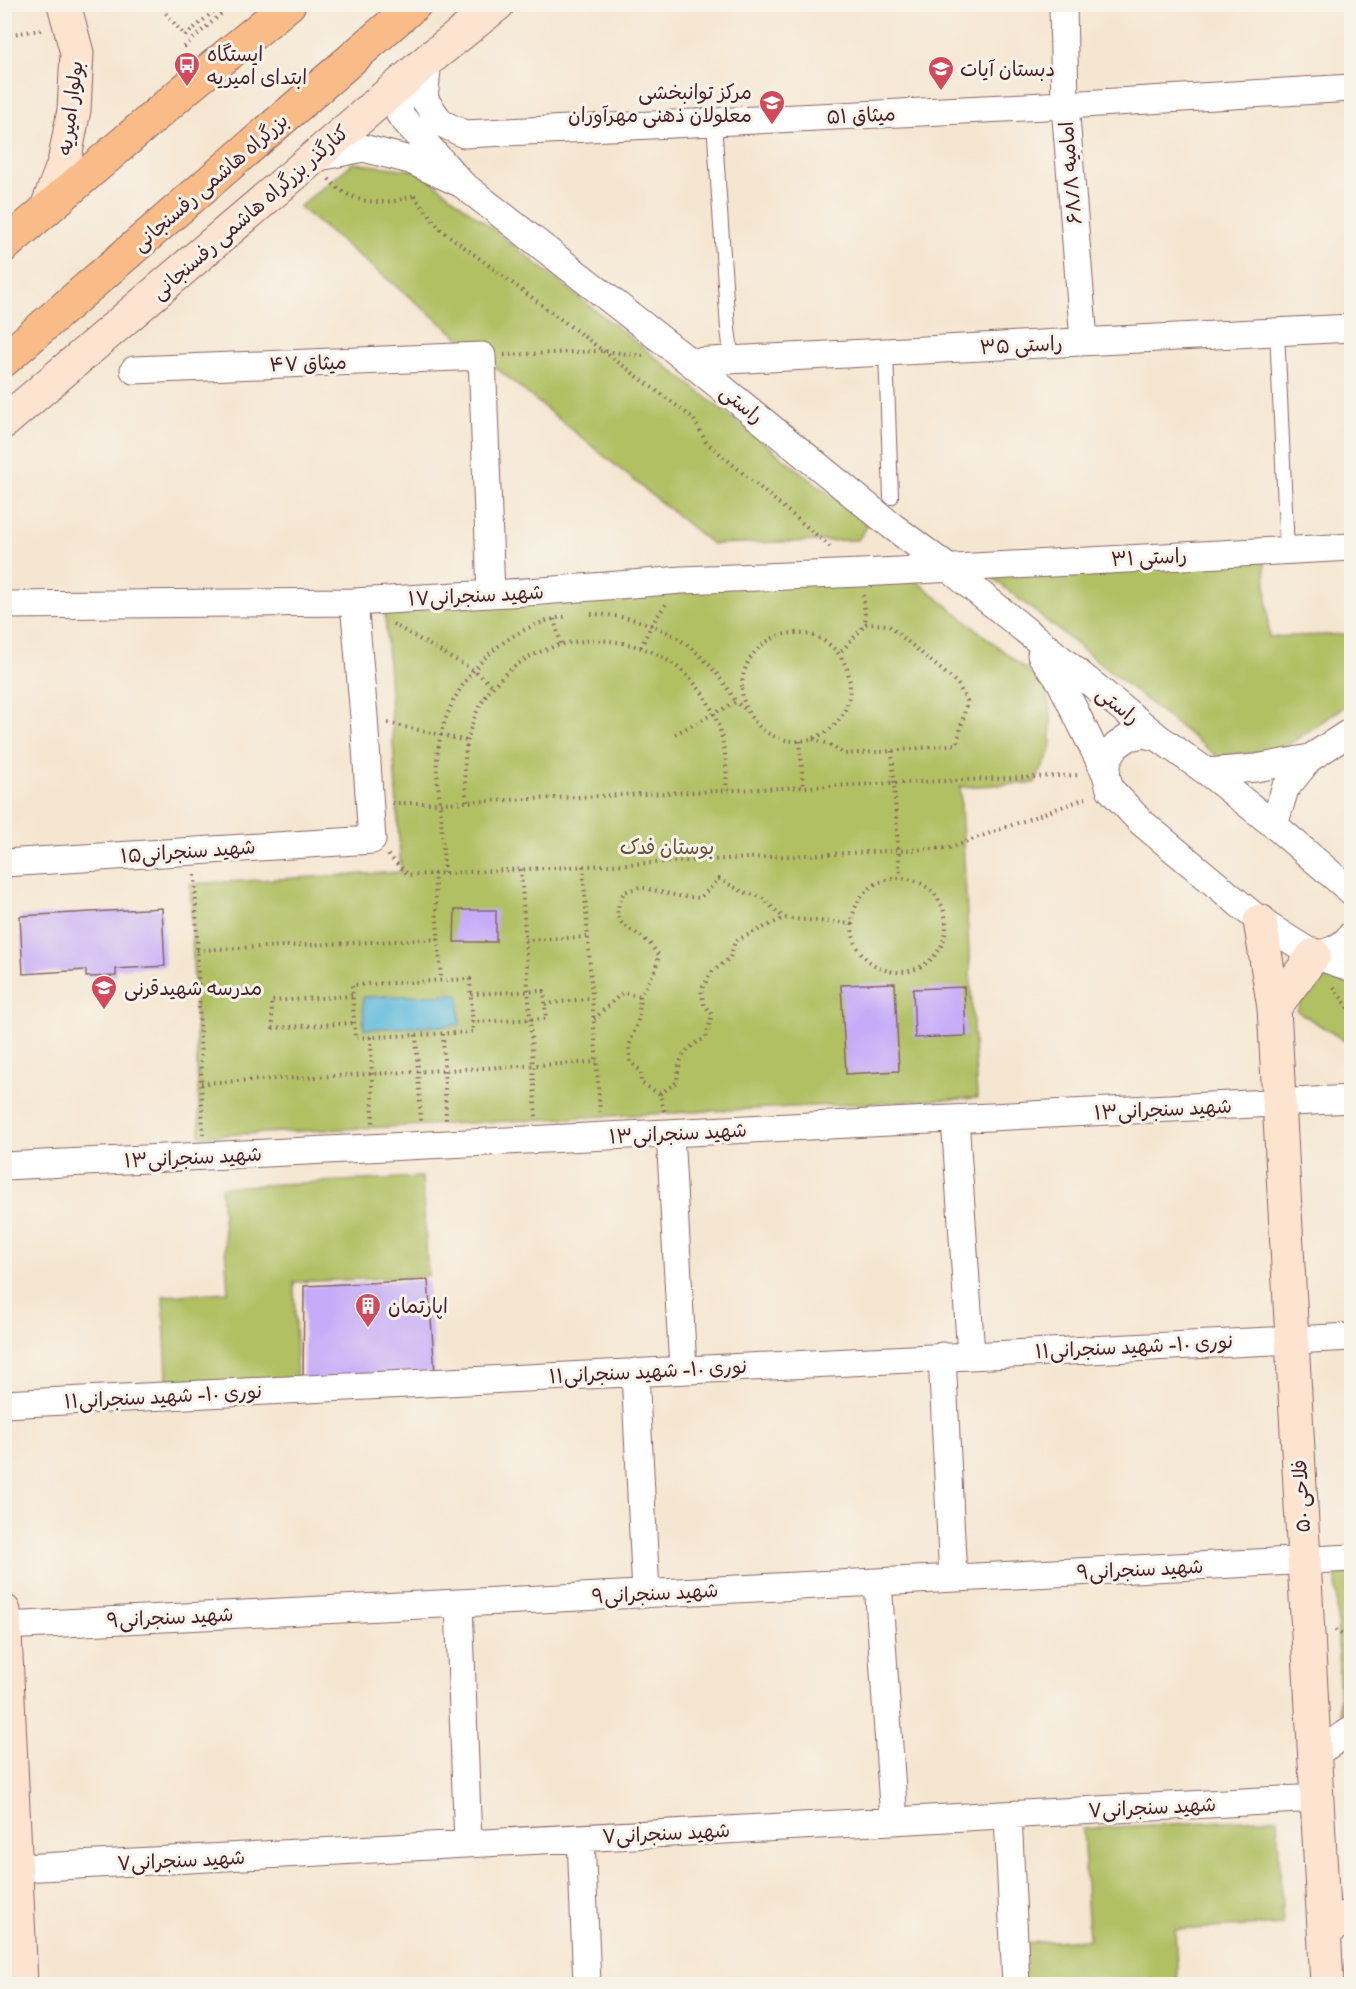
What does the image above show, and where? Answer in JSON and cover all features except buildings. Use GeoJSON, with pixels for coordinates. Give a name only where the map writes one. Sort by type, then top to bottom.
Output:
{"type":"FeatureCollection","features":[{"type":"Feature","properties":{"kind":"highway"},"geometry":{"type":"LineString","coordinates":[[4,246],[187,88],[290,4]]}},
{"type":"Feature","properties":{"kind":"highway","name":"بزرگراه هاشمی رفسنجانی"},"geometry":{"type":"LineString","coordinates":[[4,360],[415,4]]}},
{"type":"Feature","properties":{"kind":"street","name":"کنارگذر بزرگراه هاشمی رفسنجانی"},"geometry":{"type":"LineString","coordinates":[[4,422],[398,85],[498,4]]}},
{"type":"Feature","properties":{"kind":"street","name":"امامیه ۶۸/۸"},"geometry":{"type":"LineString","coordinates":[[1063,4],[1065,105],[1084,341]]}},
{"type":"Feature","properties":{"kind":"street","name":"بولوار امیریه"},"geometry":{"type":"LineString","coordinates":[[46,210],[64,163],[74,110],[77,53],[67,15]]}},
{"type":"Feature","properties":{"kind":"street","name":"میثاق ۵۱"},"geometry":{"type":"LineString","coordinates":[[428,60],[424,99],[441,123],[464,134],[1065,105],[1352,88]]}},
{"type":"Feature","properties":{"kind":"street"},"geometry":{"type":"LineString","coordinates":[[398,85],[400,115],[462,184]]}},
{"type":"Feature","properties":{"kind":"street"},"geometry":{"type":"LineString","coordinates":[[314,158],[363,148],[410,160],[462,184]]}},
{"type":"Feature","properties":{"kind":"street","name":"راستی"},"geometry":{"type":"LineString","coordinates":[[462,184],[690,362],[1159,738],[1207,772],[1274,825],[1352,892]]}},
{"type":"Feature","properties":{"kind":"street","name":"راستی ۳۵"},"geometry":{"type":"LineString","coordinates":[[690,362],[1352,328]]}},
{"type":"Feature","properties":{"kind":"street"},"geometry":{"type":"LineString","coordinates":[[482,356],[491,594]]}},
{"type":"Feature","properties":{"kind":"street","name":"میثاق ۴۷"},"geometry":{"type":"LineString","coordinates":[[134,370],[482,356]]}},
{"type":"Feature","properties":{"kind":"street","name":"راستی ۳۱"},"geometry":{"type":"LineString","coordinates":[[947,567],[1352,547]]}},
{"type":"Feature","properties":{"kind":"street","name":"شهید سنجرانی۱۷"},"geometry":{"type":"LineString","coordinates":[[4,605],[354,602],[682,580],[947,567]]}},
{"type":"Feature","properties":{"kind":"street"},"geometry":{"type":"LineString","coordinates":[[354,602],[372,840]]}},
{"type":"Feature","properties":{"kind":"street","name":"راستی"},"geometry":{"type":"LineString","coordinates":[[1021,628],[1060,681],[1108,782],[1141,822],[1260,921],[1314,954]]}},
{"type":"Feature","properties":{"kind":"street"},"geometry":{"type":"LineString","coordinates":[[1274,825],[1285,789],[1310,758],[1352,731]]}},
{"type":"Feature","properties":{"kind":"street"},"geometry":{"type":"LineString","coordinates":[[1108,782],[1108,759],[1116,746],[1129,737],[1144,734],[1159,738]]}},
{"type":"Feature","properties":{"kind":"street"},"geometry":{"type":"LineString","coordinates":[[1207,772],[1256,768],[1310,758]]}},
{"type":"Feature","properties":{"kind":"street","name":"شهید سنجرانی۱۵"},"geometry":{"type":"LineString","coordinates":[[4,862],[372,840]]}},
{"type":"Feature","properties":{"kind":"street","name":"فلاحی ۵۰"},"geometry":{"type":"LineString","coordinates":[[1260,921],[1274,1008],[1315,1754],[1318,1798],[1338,1922],[1335,1967]]}},
{"type":"Feature","properties":{"kind":"street"},"geometry":{"type":"LineString","coordinates":[[1274,1008],[1314,954],[1331,952],[1345,943],[1352,934]]}},
{"type":"Feature","properties":{"kind":"street"},"geometry":{"type":"LineString","coordinates":[[1314,954],[1352,968]]}},
{"type":"Feature","properties":{"kind":"street","name":"شهید سنجرانی۱۳"},"geometry":{"type":"LineString","coordinates":[[4,1166],[1352,1100]]}},
{"type":"Feature","properties":{"kind":"street"},"geometry":{"type":"LineString","coordinates":[[955,1119],[970,1355]]}},
{"type":"Feature","properties":{"kind":"street"},"geometry":{"type":"LineString","coordinates":[[670,1133],[683,1369]]}},
{"type":"Feature","properties":{"kind":"street","name":"نوری ۱۰- شهید سنجرانی۱۱"},"geometry":{"type":"LineString","coordinates":[[4,1404],[1352,1336]]}},
{"type":"Feature","properties":{"kind":"street"},"geometry":{"type":"LineString","coordinates":[[942,1356],[953,1578]]}},
{"type":"Feature","properties":{"kind":"street"},"geometry":{"type":"LineString","coordinates":[[635,1372],[646,1594]]}},
{"type":"Feature","properties":{"kind":"street","name":"شهید سنجرانی۹"},"geometry":{"type":"LineString","coordinates":[[5,1626],[1352,1558]]}},
{"type":"Feature","properties":{"kind":"street"},"geometry":{"type":"LineString","coordinates":[[878,1582],[894,1821]]}},
{"type":"Feature","properties":{"kind":"street"},"geometry":{"type":"LineString","coordinates":[[459,1603],[468,1844]]}},
{"type":"Feature","properties":{"kind":"street"},"geometry":{"type":"LineString","coordinates":[[4,1611],[10,1869],[21,1984]]}},
{"type":"Feature","properties":{"kind":"street"},"geometry":{"type":"LineString","coordinates":[[1315,1754],[1352,1730]]}},
{"type":"Feature","properties":{"kind":"street","name":"شهید سنجرانی۷"},"geometry":{"type":"LineString","coordinates":[[10,1869],[1318,1798]]}},
{"type":"Feature","properties":{"kind":"street"},"geometry":{"type":"LineString","coordinates":[[1008,1815],[1016,1984]]}},
{"type":"Feature","properties":{"kind":"street"},"geometry":{"type":"LineString","coordinates":[[581,1838],[587,1984]]}},
{"type":"Feature","properties":{"kind":"lane"},"geometry":{"type":"LineString","coordinates":[[714,122],[732,360]]}},
{"type":"Feature","properties":{"kind":"lane"},"geometry":{"type":"LineString","coordinates":[[1277,331],[1287,551]]}},
{"type":"Feature","properties":{"kind":"lane"},"geometry":{"type":"LineString","coordinates":[[886,352],[891,497]]}},
{"type":"Feature","properties":{"kind":"path"},"geometry":{"type":"LineString","coordinates":[[158,4],[185,36],[222,4]]}},
{"type":"Feature","properties":{"kind":"path"},"geometry":{"type":"LineString","coordinates":[[184,47],[232,4]]}},
{"type":"Feature","properties":{"kind":"path"},"geometry":{"type":"LineString","coordinates":[[4,35],[67,15]]}},
{"type":"Feature","properties":{"kind":"path"},"geometry":{"type":"LineString","coordinates":[[314,158],[336,188],[361,200],[390,203],[414,196],[433,171]]}},
{"type":"Feature","properties":{"kind":"path"},"geometry":{"type":"LineString","coordinates":[[414,196],[440,229],[693,418],[706,442],[861,573],[867,624]]}},
{"type":"Feature","properties":{"kind":"path"},"geometry":{"type":"LineString","coordinates":[[482,356],[603,351],[647,356]]}},
{"type":"Feature","properties":{"kind":"path"},"geometry":{"type":"LineString","coordinates":[[641,647],[652,624],[682,580]]}},
{"type":"Feature","properties":{"kind":"path"},"geometry":{"type":"LineString","coordinates":[[542,591],[554,619],[561,644]]}},
{"type":"Feature","properties":{"kind":"path"},"geometry":{"type":"LineString","coordinates":[[354,602],[473,670],[494,687]]}},
{"type":"Feature","properties":{"kind":"path"},"geometry":{"type":"LineString","coordinates":[[587,614],[610,614],[652,624],[675,636],[694,648],[711,664],[725,682],[736,702],[746,710]]}},
{"type":"Feature","properties":{"kind":"path"},"geometry":{"type":"LineString","coordinates":[[444,873],[437,758],[447,713],[457,693],[473,670],[503,643],[522,631],[554,619],[576,615]]}},
{"type":"Feature","properties":{"kind":"path"},"geometry":{"type":"LineString","coordinates":[[813,739],[829,744],[843,754],[957,744],[967,701],[957,683],[888,625],[867,624],[839,654]]}},
{"type":"Feature","properties":{"kind":"path"},"geometry":{"type":"LineString","coordinates":[[786,634],[806,634],[830,644],[839,654],[850,677],[848,703],[835,726],[813,739],[787,741],[774,737],[753,721],[742,698],[742,684],[744,671],[757,649],[768,641],[786,634]]}},
{"type":"Feature","properties":{"kind":"path"},"geometry":{"type":"LineString","coordinates":[[467,801],[464,761],[467,741],[482,704],[494,687],[524,660],[561,644],[581,640],[601,640],[641,647],[667,661],[691,680],[703,695],[721,731],[726,750],[726,790]]}},
{"type":"Feature","properties":{"kind":"path"},"geometry":{"type":"LineString","coordinates":[[675,734],[736,702]]}},
{"type":"Feature","properties":{"kind":"path"},"geometry":{"type":"LineString","coordinates":[[364,717],[467,741]]}},
{"type":"Feature","properties":{"kind":"path"},"geometry":{"type":"LineString","coordinates":[[800,741],[803,786]]}},
{"type":"Feature","properties":{"kind":"path"},"geometry":{"type":"LineString","coordinates":[[892,751],[900,877]]}},
{"type":"Feature","properties":{"kind":"path"},"geometry":{"type":"LineString","coordinates":[[370,803],[440,803],[894,782],[1108,782]]}},
{"type":"Feature","properties":{"kind":"path"},"geometry":{"type":"LineString","coordinates":[[372,840],[408,874],[949,848],[1108,782]]}},
{"type":"Feature","properties":{"kind":"path"},"geometry":{"type":"LineString","coordinates":[[194,851],[204,1156]]}},
{"type":"Feature","properties":{"kind":"path"},"geometry":{"type":"LineString","coordinates":[[583,866],[602,1137]]}},
{"type":"Feature","properties":{"kind":"path"},"geometry":{"type":"LineString","coordinates":[[520,869],[538,1140]]}},
{"type":"Feature","properties":{"kind":"path"},"geometry":{"type":"LineString","coordinates":[[434,873],[441,981]]}},
{"type":"Feature","properties":{"kind":"path"},"geometry":{"type":"LineString","coordinates":[[900,877],[924,884],[934,892],[941,902],[947,925],[940,949],[932,958],[911,971],[898,972],[875,965],[865,957],[853,936],[852,924],[854,911],[867,890],[877,883],[900,877]]}},
{"type":"Feature","properties":{"kind":"path"},"geometry":{"type":"LineString","coordinates":[[670,1133],[660,1094],[641,1083],[641,1071],[630,1062],[629,1046],[639,1018],[640,996],[655,972],[659,955],[649,943],[631,932],[619,919],[617,907],[624,892],[640,887],[700,898],[719,879],[743,892],[761,897],[784,918]]}},
{"type":"Feature","properties":{"kind":"path"},"geometry":{"type":"LineString","coordinates":[[660,1094],[677,1082],[679,1062],[689,1047],[706,1038],[712,1014],[704,1005],[701,990],[712,972],[730,958],[735,940],[784,918],[852,924]]}},
{"type":"Feature","properties":{"kind":"path"},"geometry":{"type":"LineString","coordinates":[[525,940],[588,937]]}},
{"type":"Feature","properties":{"kind":"path"},"geometry":{"type":"LineString","coordinates":[[197,950],[439,939]]}},
{"type":"Feature","properties":{"kind":"path"},"geometry":{"type":"LineString","coordinates":[[470,979],[471,994],[473,1032],[355,1038],[352,985],[470,979]]}},
{"type":"Feature","properties":{"kind":"path"},"geometry":{"type":"LineString","coordinates":[[471,994],[544,991],[546,1019],[472,1022]]}},
{"type":"Feature","properties":{"kind":"path"},"geometry":{"type":"LineString","coordinates":[[594,1019],[622,993],[640,996]]}},
{"type":"Feature","properties":{"kind":"path"},"geometry":{"type":"LineString","coordinates":[[352,996],[271,1001],[273,1028],[354,1023]]}},
{"type":"Feature","properties":{"kind":"path"},"geometry":{"type":"LineString","coordinates":[[545,1004],[592,998]]}},
{"type":"Feature","properties":{"kind":"path"},"geometry":{"type":"LineString","coordinates":[[435,1145],[444,1070],[443,1034]]}},
{"type":"Feature","properties":{"kind":"path"},"geometry":{"type":"LineString","coordinates":[[416,1035],[418,1072],[435,1145]]}},
{"type":"Feature","properties":{"kind":"path"},"geometry":{"type":"LineString","coordinates":[[371,1038],[374,1148]]}},
{"type":"Feature","properties":{"kind":"path"},"geometry":{"type":"LineString","coordinates":[[201,1083],[597,1062]]}},
{"type":"Feature","properties":{"kind":"green space"},"geometry":{"type":"Polygon","coordinates":[[[353,163],[419,171],[868,525],[858,540],[712,544],[299,207],[353,163]]]}},
{"type":"Feature","properties":{"kind":"green space"},"geometry":{"type":"Polygon","coordinates":[[[1264,550],[1269,637],[1351,634],[1351,702],[1282,749],[1218,757],[975,564],[1264,550]]]}},
{"type":"Feature","properties":{"kind":"green space","name":"بوستان فدک"},"geometry":{"type":"Polygon","coordinates":[[[903,570],[1044,684],[1051,712],[1051,750],[1035,783],[960,787],[977,1098],[200,1136],[190,884],[401,872],[385,613],[903,570]]]}},
{"type":"Feature","properties":{"kind":"green space"},"geometry":{"type":"Polygon","coordinates":[[[1339,974],[1351,979],[1351,1045],[1297,1011],[1309,985],[1339,974]]]}},
{"type":"Feature","properties":{"kind":"green space"},"geometry":{"type":"Polygon","coordinates":[[[422,1177],[428,1276],[294,1282],[297,1392],[168,1396],[163,1296],[228,1292],[221,1187],[422,1177]]]}},
{"type":"Feature","properties":{"kind":"green space"},"geometry":{"type":"Polygon","coordinates":[[[1351,1573],[1351,1705],[1340,1713],[1336,1574],[1351,1573]]]}},
{"type":"Feature","properties":{"kind":"green space"},"geometry":{"type":"Polygon","coordinates":[[[1277,1818],[1283,1924],[1175,1930],[1178,1984],[1024,1984],[1021,1943],[1089,1939],[1083,1829],[1277,1818]]]}},
{"type":"Feature","properties":{"kind":"water"},"geometry":{"type":"Polygon","coordinates":[[[459,994],[460,1025],[364,1029],[363,997],[459,994]]]}},
{"type":"Feature","properties":{"kind":"place","name":"ایستگاه ابتدای امیریه"},"geometry":{"type":"Point","coordinates":[187,88]}},
{"type":"Feature","properties":{"kind":"place","name":"دبستان آیات"},"geometry":{"type":"Point","coordinates":[941,92]}},
{"type":"Feature","properties":{"kind":"place","name":"مرکز توانبخشی معلولان ذهنی مهرآوران"},"geometry":{"type":"Point","coordinates":[772,126]}},
{"type":"Feature","properties":{"kind":"place","name":"مدرسه شهیدقرنی"},"geometry":{"type":"Point","coordinates":[104,1011]}},
{"type":"Feature","properties":{"kind":"place","name":"اپارتمان"},"geometry":{"type":"Point","coordinates":[368,1329]}}]}
